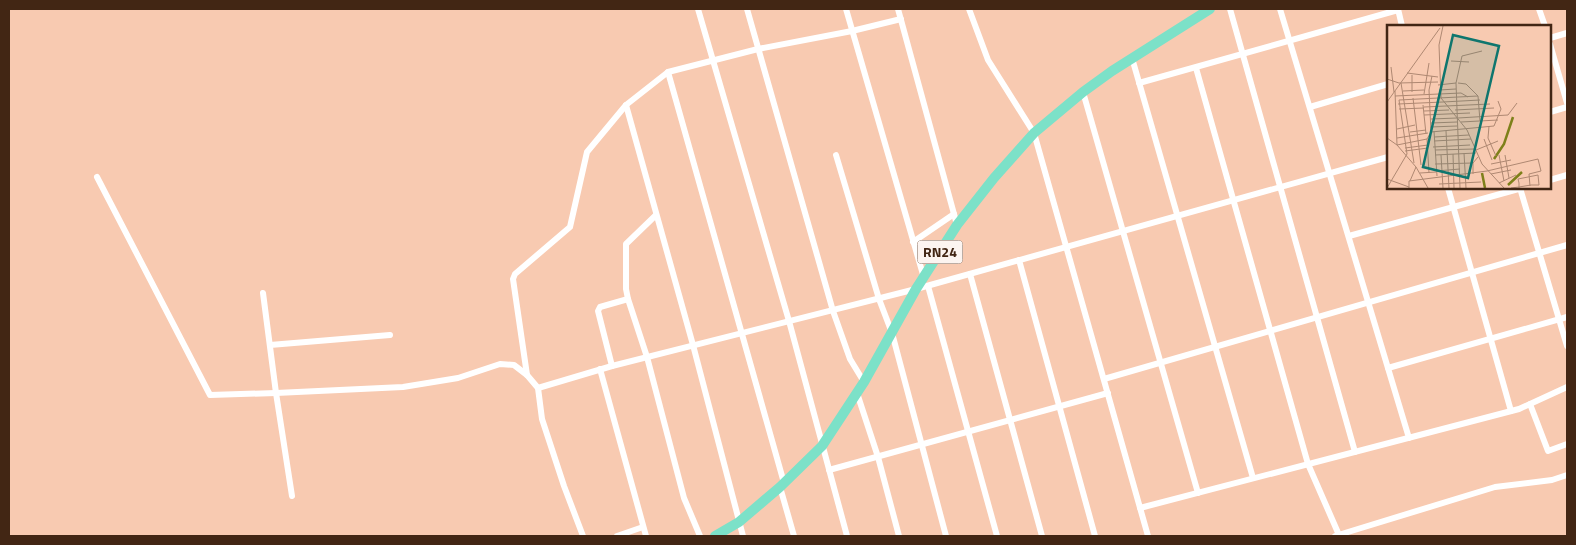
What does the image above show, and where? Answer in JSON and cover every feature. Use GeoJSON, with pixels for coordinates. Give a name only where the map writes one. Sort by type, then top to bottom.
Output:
{"type":"FeatureCollection","features":[{"type":"Feature","properties":{"kind":"main road","name":"RN24"},"geometry":{"type":"LineString","coordinates":[[715,536],[739,522],[782,485],[822,446],[864,382],[916,289],[926,282],[957,225],[994,178],[1034,133],[1083,92],[1112,71],[1210,9]]}},
{"type":"Feature","properties":{"kind":"street"},"geometry":{"type":"LineString","coordinates":[[698,9],[790,321],[847,536]]}},
{"type":"Feature","properties":{"kind":"street"},"geometry":{"type":"LineString","coordinates":[[747,9],[833,311],[850,359],[864,382]]}},
{"type":"Feature","properties":{"kind":"street"},"geometry":{"type":"LineString","coordinates":[[846,9],[926,282],[997,536]]}},
{"type":"Feature","properties":{"kind":"street"},"geometry":{"type":"LineString","coordinates":[[898,9],[957,225]]}},
{"type":"Feature","properties":{"kind":"street"},"geometry":{"type":"LineString","coordinates":[[969,9],[988,60],[1034,133],[1148,536]]}},
{"type":"Feature","properties":{"kind":"street"},"geometry":{"type":"LineString","coordinates":[[1230,9],[1355,452]]}},
{"type":"Feature","properties":{"kind":"street"},"geometry":{"type":"LineString","coordinates":[[1280,9],[1409,438]]}},
{"type":"Feature","properties":{"kind":"street"},"geometry":{"type":"LineString","coordinates":[[1540,9],[1545,25]]}},
{"type":"Feature","properties":{"kind":"street"},"geometry":{"type":"LineString","coordinates":[[1140,84],[1398,10],[1402,25]]}},
{"type":"Feature","properties":{"kind":"street"},"geometry":{"type":"LineString","coordinates":[[527,375],[513,279],[515,274],[570,227],[587,152],[626,105],[668,72],[901,19]]}},
{"type":"Feature","properties":{"kind":"street"},"geometry":{"type":"LineString","coordinates":[[1551,38],[1567,33]]}},
{"type":"Feature","properties":{"kind":"street"},"geometry":{"type":"LineString","coordinates":[[1551,48],[1567,105],[1551,112]]}},
{"type":"Feature","properties":{"kind":"street"},"geometry":{"type":"LineString","coordinates":[[1132,58],[1253,478]]}},
{"type":"Feature","properties":{"kind":"street"},"geometry":{"type":"LineString","coordinates":[[1196,68],[1308,464],[1341,535],[1495,486],[1545,481],[1567,475]]}},
{"type":"Feature","properties":{"kind":"street"},"geometry":{"type":"LineString","coordinates":[[668,72],[741,333],[794,536]]}},
{"type":"Feature","properties":{"kind":"street"},"geometry":{"type":"LineString","coordinates":[[1310,107],[1387,84]]}},
{"type":"Feature","properties":{"kind":"street"},"geometry":{"type":"LineString","coordinates":[[1083,92],[1198,493]]}},
{"type":"Feature","properties":{"kind":"street"},"geometry":{"type":"LineString","coordinates":[[626,105],[743,536]]}},
{"type":"Feature","properties":{"kind":"street"},"geometry":{"type":"LineString","coordinates":[[836,155],[892,333],[946,536]]}},
{"type":"Feature","properties":{"kind":"street"},"geometry":{"type":"LineString","coordinates":[[926,282],[970,274],[1387,157]]}},
{"type":"Feature","properties":{"kind":"street"},"geometry":{"type":"LineString","coordinates":[[1551,180],[1567,175]]}},
{"type":"Feature","properties":{"kind":"street"},"geometry":{"type":"LineString","coordinates":[[97,177],[210,394],[403,387],[458,378],[500,364],[514,366],[527,375],[538,388],[542,418],[582,536]]}},
{"type":"Feature","properties":{"kind":"street"},"geometry":{"type":"LineString","coordinates":[[1448,189],[1511,411]]}},
{"type":"Feature","properties":{"kind":"street"},"geometry":{"type":"LineString","coordinates":[[1349,236],[1517,189]]}},
{"type":"Feature","properties":{"kind":"street"},"geometry":{"type":"LineString","coordinates":[[1521,189],[1567,346]]}},
{"type":"Feature","properties":{"kind":"street"},"geometry":{"type":"LineString","coordinates":[[913,242],[954,214]]}},
{"type":"Feature","properties":{"kind":"street"},"geometry":{"type":"LineString","coordinates":[[656,215],[626,244],[626,289],[647,357],[684,498],[700,536]]}},
{"type":"Feature","properties":{"kind":"street"},"geometry":{"type":"LineString","coordinates":[[1104,379],[1567,245]]}},
{"type":"Feature","properties":{"kind":"street"},"geometry":{"type":"LineString","coordinates":[[1019,260],[1095,536]]}},
{"type":"Feature","properties":{"kind":"street"},"geometry":{"type":"LineString","coordinates":[[970,274],[1042,536]]}},
{"type":"Feature","properties":{"kind":"street"},"geometry":{"type":"LineString","coordinates":[[538,388],[600,369],[916,289]]}},
{"type":"Feature","properties":{"kind":"street"},"geometry":{"type":"LineString","coordinates":[[263,293],[292,496]]}},
{"type":"Feature","properties":{"kind":"street"},"geometry":{"type":"LineString","coordinates":[[612,366],[598,311],[600,307],[628,299]]}},
{"type":"Feature","properties":{"kind":"street"},"geometry":{"type":"LineString","coordinates":[[1388,368],[1567,317]]}},
{"type":"Feature","properties":{"kind":"street"},"geometry":{"type":"LineString","coordinates":[[270,345],[390,335]]}},
{"type":"Feature","properties":{"kind":"street"},"geometry":{"type":"LineString","coordinates":[[600,369],[646,536]]}},
{"type":"Feature","properties":{"kind":"street"},"geometry":{"type":"LineString","coordinates":[[1140,508],[1511,411],[1567,387]]}},
{"type":"Feature","properties":{"kind":"street"},"geometry":{"type":"LineString","coordinates":[[857,393],[878,457],[899,536]]}},
{"type":"Feature","properties":{"kind":"street"},"geometry":{"type":"LineString","coordinates":[[828,470],[1108,393]]}},
{"type":"Feature","properties":{"kind":"street"},"geometry":{"type":"LineString","coordinates":[[1530,404],[1548,451],[1567,444]]}},
{"type":"Feature","properties":{"kind":"street"},"geometry":{"type":"LineString","coordinates":[[617,536],[644,527]]}}]}
